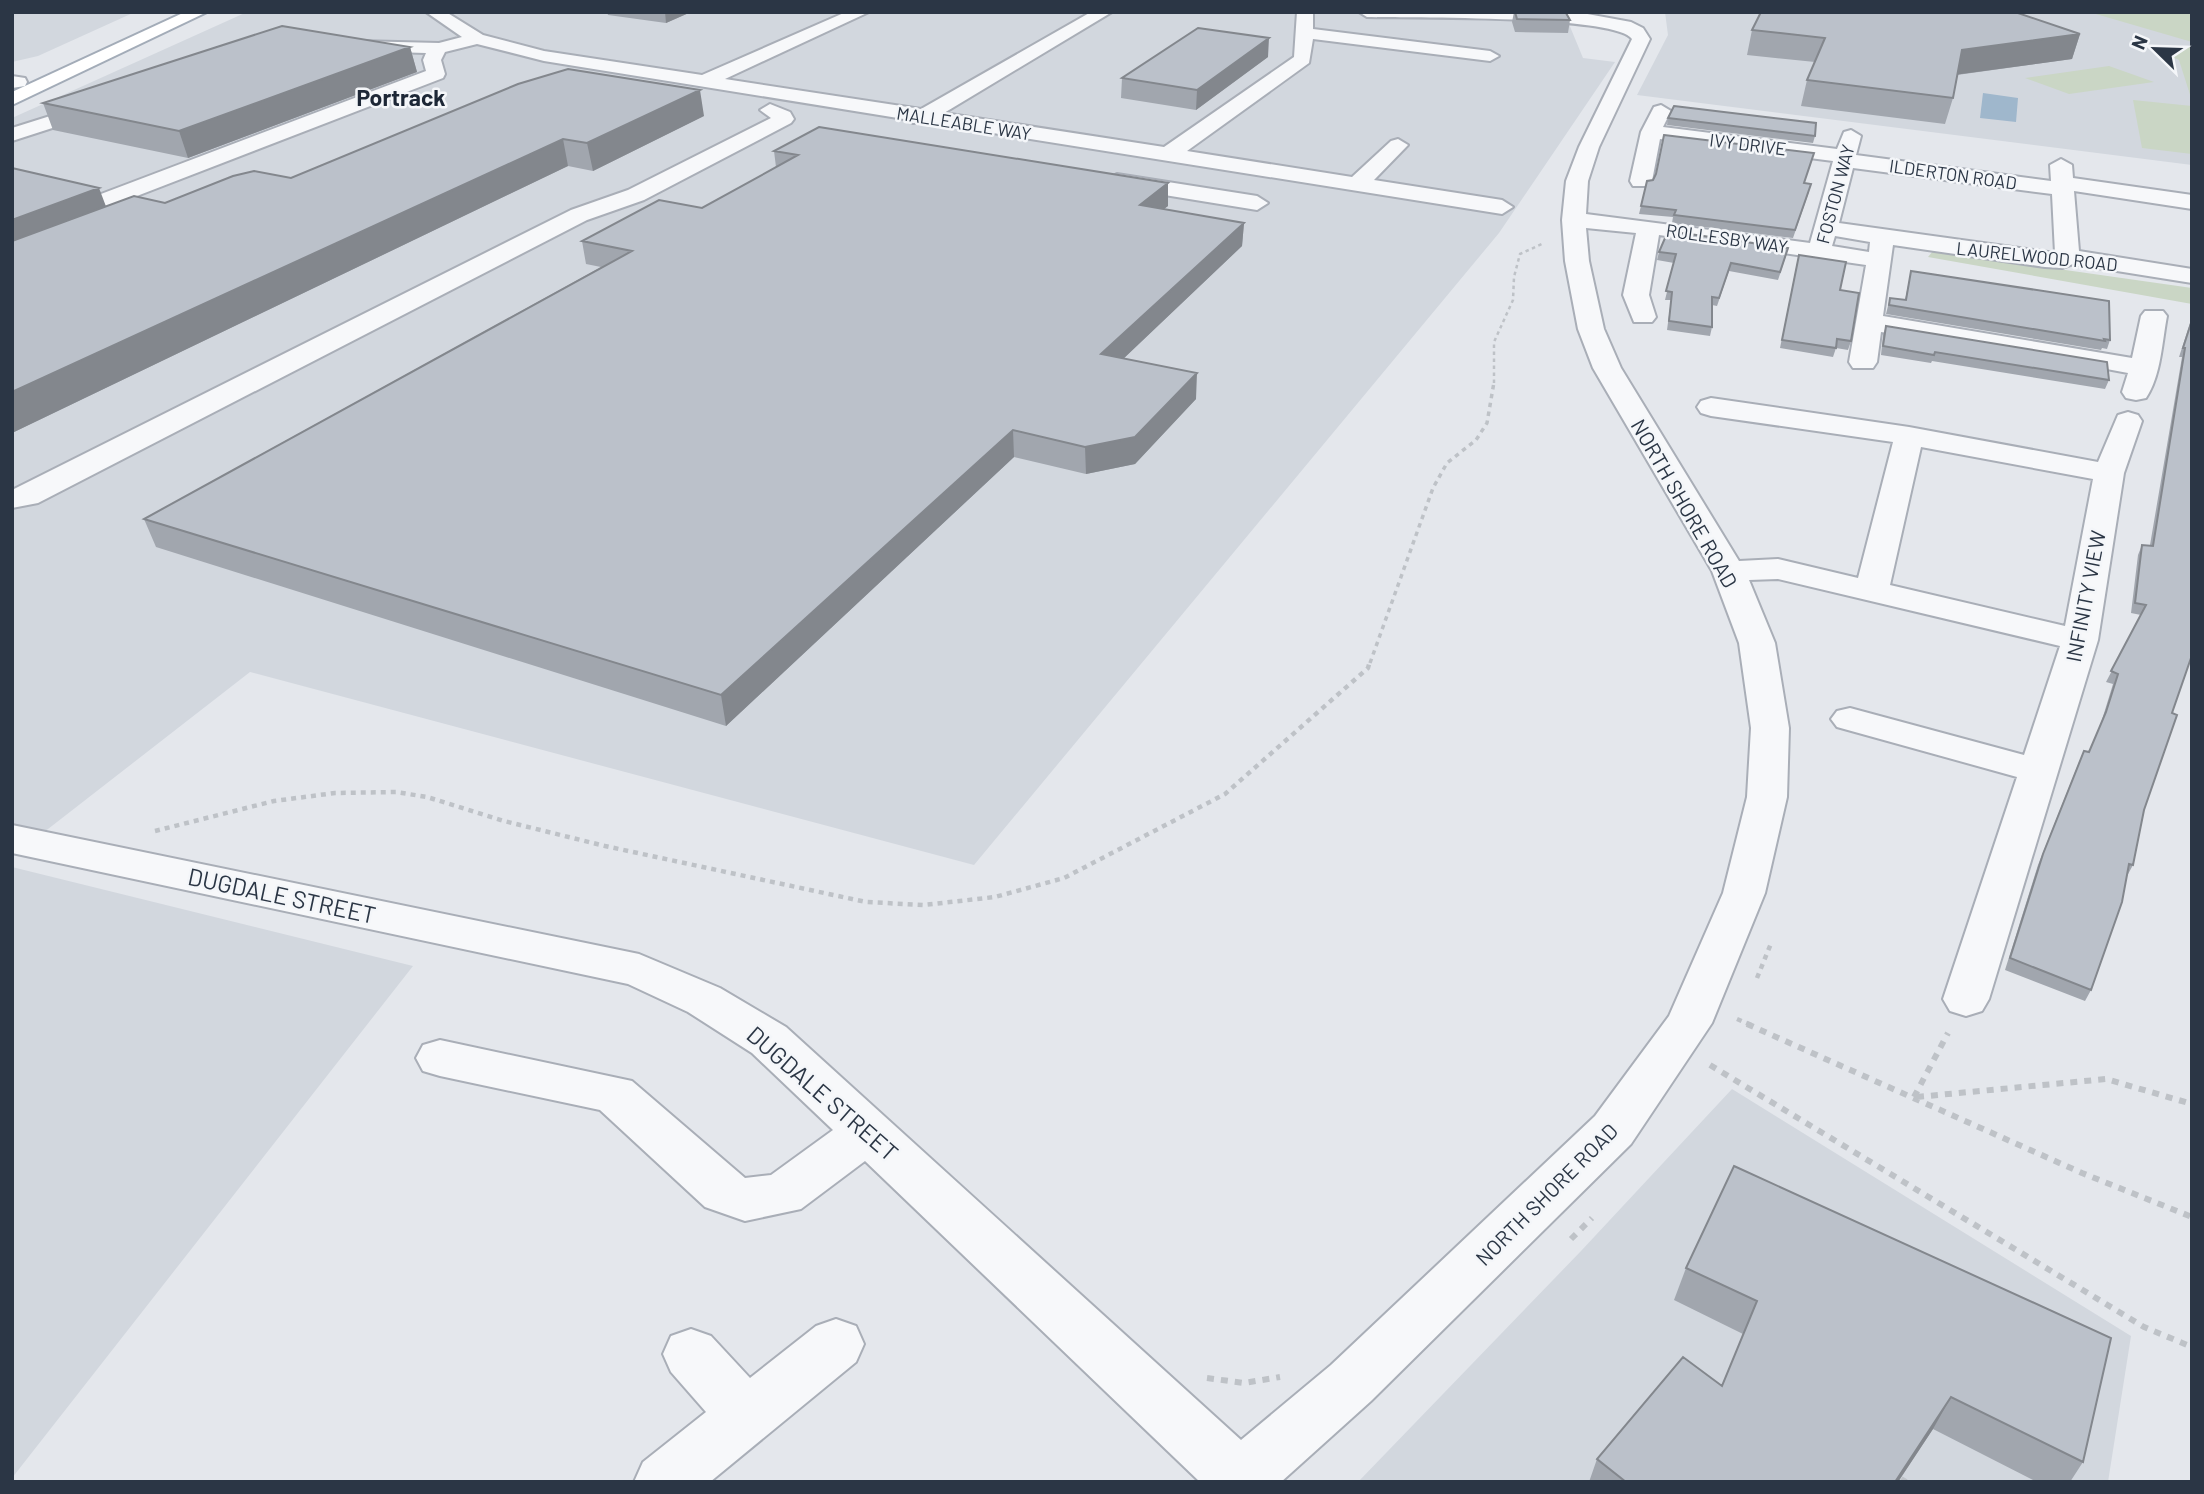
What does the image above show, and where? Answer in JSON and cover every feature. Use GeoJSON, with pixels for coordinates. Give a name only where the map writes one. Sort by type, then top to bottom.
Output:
{"type":"FeatureCollection","features":[{"type":"Feature","properties":{"kind":"main road"},"geometry":{"type":"LineString","coordinates":[[14,87],[167,12]]}},
{"type":"Feature","properties":{"kind":"main road"},"geometry":{"type":"LineString","coordinates":[[14,87],[198,12]]}},
{"type":"Feature","properties":{"kind":"street","name":"MALLEABLE WAY"},"geometry":{"type":"LineString","coordinates":[[434,12],[477,39],[544,56],[1357,184],[1508,199],[1487,228]]}},
{"type":"Feature","properties":{"kind":"street"},"geometry":{"type":"LineString","coordinates":[[705,81],[861,12]]}},
{"type":"Feature","properties":{"kind":"street"},"geometry":{"type":"LineString","coordinates":[[862,127],[877,120],[924,117],[1104,12]]}},
{"type":"Feature","properties":{"kind":"street"},"geometry":{"type":"LineString","coordinates":[[1169,155],[1303,59],[1306,12]]}},
{"type":"Feature","properties":{"kind":"street"},"geometry":{"type":"LineString","coordinates":[[1367,12],[1478,15],[1483,36]]}},
{"type":"Feature","properties":{"kind":"street","name":"NORTH SHORE ROAD"},"geometry":{"type":"LineString","coordinates":[[1238,1480],[1351,1383],[1613,1130],[1686,1023],[1744,893],[1767,797],[1770,728],[1757,643],[1729,571],[1607,368],[1582,297],[1574,228],[1577,181],[1589,147],[1641,39],[1637,32],[1625,26],[1582,18],[1478,15]]}},
{"type":"Feature","properties":{"kind":"street"},"geometry":{"type":"LineString","coordinates":[[1304,34],[1490,56]]}},
{"type":"Feature","properties":{"kind":"street"},"geometry":{"type":"LineString","coordinates":[[342,46],[439,48],[477,39]]}},
{"type":"Feature","properties":{"kind":"street"},"geometry":{"type":"LineString","coordinates":[[12,181],[103,201],[436,74],[431,64],[432,55],[439,48]]}},
{"type":"Feature","properties":{"kind":"street"},"geometry":{"type":"LineString","coordinates":[[580,84],[630,69]]}},
{"type":"Feature","properties":{"kind":"street"},"geometry":{"type":"LineString","coordinates":[[770,110],[797,96]]}},
{"type":"Feature","properties":{"kind":"street"},"geometry":{"type":"LineString","coordinates":[[12,135],[117,100]]}},
{"type":"Feature","properties":{"kind":"street"},"geometry":{"type":"LineString","coordinates":[[12,499],[40,490],[579,215],[636,195],[784,119],[770,110],[744,108]]}},
{"type":"Feature","properties":{"kind":"street"},"geometry":{"type":"LineString","coordinates":[[1641,181],[1651,132],[1661,111]]}},
{"type":"Feature","properties":{"kind":"street","name":"IVY DRIVE"},"geometry":{"type":"LineString","coordinates":[[1651,132],[1847,151]]}},
{"type":"Feature","properties":{"kind":"street"},"geometry":{"type":"LineString","coordinates":[[1357,184],[1398,145]]}},
{"type":"Feature","properties":{"kind":"street","name":"ILDERTON ROAD"},"geometry":{"type":"LineString","coordinates":[[1847,151],[2062,179],[2192,202]]}},
{"type":"Feature","properties":{"kind":"street","name":"FOSTON WAY"},"geometry":{"type":"LineString","coordinates":[[1819,252],[1847,151]]}},
{"type":"Feature","properties":{"kind":"street"},"geometry":{"type":"LineString","coordinates":[[1097,177],[1257,204]]}},
{"type":"Feature","properties":{"kind":"street"},"geometry":{"type":"LineString","coordinates":[[2062,179],[2067,256]]}},
{"type":"Feature","properties":{"kind":"street"},"geometry":{"type":"LineString","coordinates":[[1643,317],[1636,295],[1649,227]]}},
{"type":"Feature","properties":{"kind":"street","name":"ROLLESBY WAY"},"geometry":{"type":"LineString","coordinates":[[1574,228],[1649,227],[1819,252],[1881,248]]}},
{"type":"Feature","properties":{"kind":"street","name":"LAURELWOOD ROAD"},"geometry":{"type":"LineString","coordinates":[[1825,228],[1881,248],[2062,261],[2067,256],[2192,276]]}},
{"type":"Feature","properties":{"kind":"street"},"geometry":{"type":"LineString","coordinates":[[1863,362],[1881,248]]}},
{"type":"Feature","properties":{"kind":"street","name":"INFINITY VIEW"},"geometry":{"type":"LineString","coordinates":[[1966,999],[2080,640],[2109,473],[2144,368],[2154,316]]}},
{"type":"Feature","properties":{"kind":"street"},"geometry":{"type":"LineString","coordinates":[[1869,322],[2005,342],[2144,368]]}},
{"type":"Feature","properties":{"kind":"street"},"geometry":{"type":"LineString","coordinates":[[1711,407],[1909,436],[2109,473]]}},
{"type":"Feature","properties":{"kind":"street"},"geometry":{"type":"LineString","coordinates":[[1872,589],[1909,436]]}},
{"type":"Feature","properties":{"kind":"street"},"geometry":{"type":"LineString","coordinates":[[1729,571],[1778,569],[2080,640]]}},
{"type":"Feature","properties":{"kind":"street"},"geometry":{"type":"LineString","coordinates":[[1850,719],[2039,771]]}},
{"type":"Feature","properties":{"kind":"street","name":"DUGDALE STREET"},"geometry":{"type":"LineString","coordinates":[[12,839],[639,970],[704,1000],[769,1040],[1238,1480]]}},
{"type":"Feature","properties":{"kind":"street"},"geometry":{"type":"LineString","coordinates":[[440,1058],[615,1094],[723,1192],[746,1200],[783,1194],[869,1131]]}},
{"type":"Feature","properties":{"kind":"street"},"geometry":{"type":"LineString","coordinates":[[664,1482],[836,1344]]}},
{"type":"Feature","properties":{"kind":"street"},"geometry":{"type":"LineString","coordinates":[[691,1354],[746,1416]]}},
{"type":"Feature","properties":{"kind":"path"},"geometry":{"type":"LineString","coordinates":[[141,835],[207,815],[318,794],[397,792],[441,801],[517,825],[866,902],[924,905],[995,897],[1063,878],[1225,794],[1310,722],[1368,668],[1433,488],[1447,463],[1476,440],[1487,424],[1495,375],[1494,342],[1513,300],[1520,254],[1557,239],[1574,228]]}},
{"type":"Feature","properties":{"kind":"path"},"geometry":{"type":"LineString","coordinates":[[1914,1097],[1966,999]]}},
{"type":"Feature","properties":{"kind":"path"},"geometry":{"type":"LineString","coordinates":[[1686,1023],[1914,1097],[2082,1173],[2192,1217]]}},
{"type":"Feature","properties":{"kind":"path"},"geometry":{"type":"LineString","coordinates":[[1686,1023],[2144,1327],[2192,1347]]}},
{"type":"Feature","properties":{"kind":"path"},"geometry":{"type":"LineString","coordinates":[[1914,1097],[2106,1079],[2192,1104]]}},
{"type":"Feature","properties":{"kind":"shaded area"},"geometry":{"type":"Polygon","coordinates":[[[12,12],[135,12],[38,56],[12,62],[12,12]]]}},
{"type":"Feature","properties":{"kind":"shaded area"},"geometry":{"type":"Polygon","coordinates":[[[247,12],[1564,12],[1583,58],[1615,62],[1499,233],[974,865],[250,672],[12,857],[12,118],[247,12]]]}},
{"type":"Feature","properties":{"kind":"shaded area"},"geometry":{"type":"Polygon","coordinates":[[[1665,12],[2089,12],[2192,33],[2192,165],[1637,95],[1668,35],[1665,12]]]}},
{"type":"Feature","properties":{"kind":"shaded area"},"geometry":{"type":"Polygon","coordinates":[[[12,867],[413,966],[12,1478],[12,867]]]}},
{"type":"Feature","properties":{"kind":"shaded area"},"geometry":{"type":"Polygon","coordinates":[[[1732,1089],[2131,1336],[2108,1482],[1358,1482],[1581,1251],[1732,1089]]]}},
{"type":"Feature","properties":{"kind":"green space"},"geometry":{"type":"Polygon","coordinates":[[[2089,12],[2192,12],[2192,42],[2089,12]]]}},
{"type":"Feature","properties":{"kind":"green space"},"geometry":{"type":"Polygon","coordinates":[[[2192,46],[2192,101],[2179,60],[2159,51],[2192,46]]]}},
{"type":"Feature","properties":{"kind":"green space"},"geometry":{"type":"Polygon","coordinates":[[[2109,66],[2154,82],[2069,94],[2025,78],[2109,66]]]}},
{"type":"Feature","properties":{"kind":"green space"},"geometry":{"type":"Polygon","coordinates":[[[2133,100],[2192,106],[2192,154],[2142,148],[2133,100]]]}},
{"type":"Feature","properties":{"kind":"green space"},"geometry":{"type":"Polygon","coordinates":[[[1933,251],[2192,288],[2192,304],[1928,257],[1933,251]]]}},
{"type":"Feature","properties":{"kind":"water"},"geometry":{"type":"Polygon","coordinates":[[[1983,93],[2018,98],[2016,122],[1980,118],[1983,93]]]}},
{"type":"Feature","properties":{"kind":"building"},"geometry":{"type":"Polygon","coordinates":[[[1515,12],[1566,13],[1570,20],[1517,19],[1515,12]]]}},
{"type":"Feature","properties":{"kind":"building"},"geometry":{"type":"Polygon","coordinates":[[[1761,12],[2015,12],[2080,34],[1962,50],[1953,98],[1807,80],[1825,38],[1752,30],[1761,12]]]}},
{"type":"Feature","properties":{"kind":"building"},"geometry":{"type":"Polygon","coordinates":[[[282,26],[410,47],[179,131],[43,103],[282,26]]]}},
{"type":"Feature","properties":{"kind":"building"},"geometry":{"type":"Polygon","coordinates":[[[1198,28],[1269,38],[1197,90],[1122,78],[1198,28]]]}},
{"type":"Feature","properties":{"kind":"building"},"geometry":{"type":"Polygon","coordinates":[[[568,69],[700,90],[587,143],[563,139],[12,392],[12,241],[134,196],[165,203],[233,176],[254,171],[291,178],[518,84],[568,69]]]}},
{"type":"Feature","properties":{"kind":"building"},"geometry":{"type":"Polygon","coordinates":[[[1674,106],[1816,123],[1815,136],[1668,118],[1674,106]]]}},
{"type":"Feature","properties":{"kind":"building"},"geometry":{"type":"Polygon","coordinates":[[[819,127],[1168,183],[1140,205],[1244,223],[1101,354],[1197,373],[1135,437],[1085,447],[1013,430],[721,695],[144,519],[632,251],[582,241],[659,200],[702,208],[798,155],[774,151],[819,127]]]}},
{"type":"Feature","properties":{"kind":"building"},"geometry":{"type":"Polygon","coordinates":[[[1664,135],[1814,153],[1804,183],[1811,184],[1795,230],[1674,215],[1676,210],[1641,206],[1647,181],[1653,180],[1656,174],[1664,135]]]}},
{"type":"Feature","properties":{"kind":"building"},"geometry":{"type":"Polygon","coordinates":[[[12,168],[99,188],[12,220],[12,168]]]}},
{"type":"Feature","properties":{"kind":"building"},"geometry":{"type":"Polygon","coordinates":[[[1668,231],[1788,248],[1780,272],[1731,263],[1719,298],[1712,297],[1712,327],[1669,321],[1672,292],[1666,291],[1676,254],[1659,252],[1668,231]]]}},
{"type":"Feature","properties":{"kind":"building"},"geometry":{"type":"Polygon","coordinates":[[[1799,255],[1846,262],[1840,290],[1859,293],[1851,341],[1837,339],[1836,348],[1782,340],[1799,255]]]}},
{"type":"Feature","properties":{"kind":"building"},"geometry":{"type":"Polygon","coordinates":[[[1911,271],[2109,301],[2110,340],[1889,305],[1890,298],[1906,300],[1911,271]]]}},
{"type":"Feature","properties":{"kind":"building"},"geometry":{"type":"Polygon","coordinates":[[[2192,320],[2192,655],[2172,713],[2177,715],[2144,810],[2122,902],[2091,990],[2010,958],[2043,854],[2084,751],[2089,752],[2106,712],[2118,674],[2111,671],[2146,605],[2135,603],[2142,545],[2153,546],[2183,348],[2192,320]]]}},
{"type":"Feature","properties":{"kind":"building"},"geometry":{"type":"Polygon","coordinates":[[[1886,326],[2107,362],[2109,380],[1883,346],[1886,326]]]}},
{"type":"Feature","properties":{"kind":"building"},"geometry":{"type":"Polygon","coordinates":[[[1734,1166],[2111,1338],[2083,1462],[1951,1397],[1895,1482],[1626,1482],[1597,1459],[1683,1357],[1722,1386],[1757,1301],[1686,1268],[1734,1166]]]}},
{"type":"Feature","properties":{"kind":"district","name":"Portrack"},"geometry":{"type":"Point","coordinates":[401,97]}}]}
